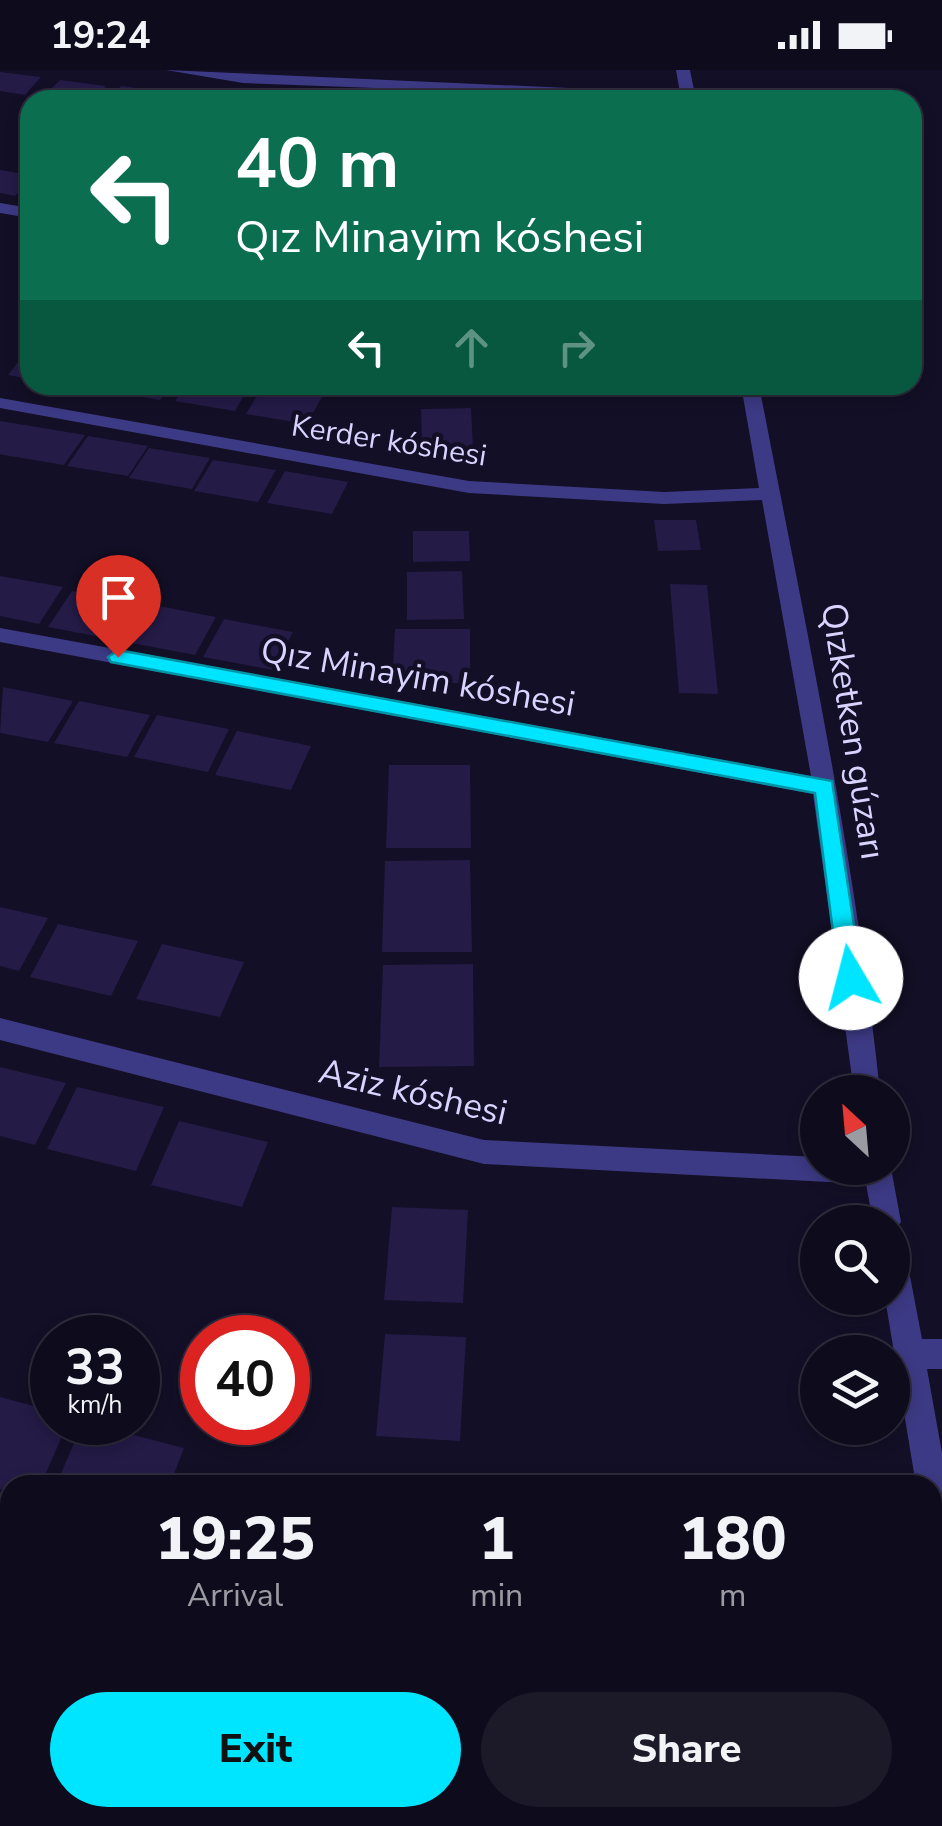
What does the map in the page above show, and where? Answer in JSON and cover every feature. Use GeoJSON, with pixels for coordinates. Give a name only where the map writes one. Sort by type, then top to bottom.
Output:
{"type":"FeatureCollection","features":[{"type":"Feature","properties":{"kind":"street"},"geometry":{"type":"LineString","coordinates":[[172,70],[262,80],[486,90]]}},
{"type":"Feature","properties":{"kind":"street","name":"Qızketken gúzarı"},"geometry":{"type":"LineString","coordinates":[[752,395],[824,786],[864,1075]]}},
{"type":"Feature","properties":{"kind":"street","name":"Kerder kóshesi"},"geometry":{"type":"LineString","coordinates":[[0,403],[470,487],[664,498],[771,494]]}},
{"type":"Feature","properties":{"kind":"street","name":"Qız Minayim kóshesi"},"geometry":{"type":"LineString","coordinates":[[0,636],[824,786]]}},
{"type":"Feature","properties":{"kind":"street","name":"Aziz kóshesi"},"geometry":{"type":"LineString","coordinates":[[0,1028],[484,1152],[800,1166]]}},
{"type":"Feature","properties":{"kind":"street"},"geometry":{"type":"LineString","coordinates":[[930,1475],[910,1354],[942,1354]]}},
{"type":"Feature","properties":{"kind":"building"},"geometry":{"type":"Polygon","coordinates":[[[0,72],[41,77],[29,90],[20,90],[20,94],[0,91],[0,72]]]}},
{"type":"Feature","properties":{"kind":"building"},"geometry":{"type":"Polygon","coordinates":[[[60,80],[106,86],[102,90],[50,90],[60,80]]]}},
{"type":"Feature","properties":{"kind":"building"},"geometry":{"type":"Polygon","coordinates":[[[121,86],[152,90],[118,90],[121,86]]]}},
{"type":"Feature","properties":{"kind":"building"},"geometry":{"type":"Polygon","coordinates":[[[0,170],[20,173],[20,190],[15,196],[0,193],[0,170]]]}},
{"type":"Feature","properties":{"kind":"building"},"geometry":{"type":"Polygon","coordinates":[[[20,360],[20,377],[8,375],[20,360]]]}},
{"type":"Feature","properties":{"kind":"building"},"geometry":{"type":"Polygon","coordinates":[[[130,395],[163,395],[160,400],[130,395]]]}},
{"type":"Feature","properties":{"kind":"building"},"geometry":{"type":"Polygon","coordinates":[[[179,395],[244,395],[235,411],[175,401],[179,395]]]}},
{"type":"Feature","properties":{"kind":"building"},"geometry":{"type":"Polygon","coordinates":[[[258,395],[323,395],[307,424],[246,414],[258,395]]]}},
{"type":"Feature","properties":{"kind":"building"},"geometry":{"type":"Polygon","coordinates":[[[471,408],[473,447],[422,448],[421,409],[471,408]]]}},
{"type":"Feature","properties":{"kind":"building"},"geometry":{"type":"Polygon","coordinates":[[[0,421],[85,435],[64,465],[0,454],[0,421]]]}},
{"type":"Feature","properties":{"kind":"building"},"geometry":{"type":"Polygon","coordinates":[[[88,436],[148,446],[128,476],[67,466],[88,436]]]}},
{"type":"Feature","properties":{"kind":"building"},"geometry":{"type":"Polygon","coordinates":[[[149,448],[210,458],[192,489],[129,478],[149,448]]]}},
{"type":"Feature","properties":{"kind":"building"},"geometry":{"type":"Polygon","coordinates":[[[213,460],[276,470],[258,502],[194,491],[213,460]]]}},
{"type":"Feature","properties":{"kind":"building"},"geometry":{"type":"Polygon","coordinates":[[[285,471],[348,482],[332,514],[267,503],[285,471]]]}},
{"type":"Feature","properties":{"kind":"building"},"geometry":{"type":"Polygon","coordinates":[[[654,520],[696,520],[701,550],[658,551],[654,520]]]}},
{"type":"Feature","properties":{"kind":"building"},"geometry":{"type":"Polygon","coordinates":[[[413,531],[469,531],[470,561],[413,562],[413,531]]]}},
{"type":"Feature","properties":{"kind":"building"},"geometry":{"type":"Polygon","coordinates":[[[462,571],[464,619],[407,620],[407,572],[462,571]]]}},
{"type":"Feature","properties":{"kind":"building"},"geometry":{"type":"Polygon","coordinates":[[[0,576],[63,587],[39,624],[0,616],[0,576]]]}},
{"type":"Feature","properties":{"kind":"building"},"geometry":{"type":"Polygon","coordinates":[[[670,584],[707,585],[718,694],[679,693],[670,584]]]}},
{"type":"Feature","properties":{"kind":"building"},"geometry":{"type":"Polygon","coordinates":[[[72,591],[138,603],[116,640],[48,627],[72,591]]]}},
{"type":"Feature","properties":{"kind":"building"},"geometry":{"type":"Polygon","coordinates":[[[148,604],[216,617],[195,655],[126,642],[148,604]]]}},
{"type":"Feature","properties":{"kind":"building"},"geometry":{"type":"Polygon","coordinates":[[[224,619],[293,632],[273,670],[203,657],[224,619]]]}},
{"type":"Feature","properties":{"kind":"building"},"geometry":{"type":"Polygon","coordinates":[[[395,629],[470,629],[470,683],[392,683],[395,629]]]}},
{"type":"Feature","properties":{"kind":"building"},"geometry":{"type":"Polygon","coordinates":[[[3,687],[73,701],[48,742],[0,733],[3,687]]]}},
{"type":"Feature","properties":{"kind":"building"},"geometry":{"type":"Polygon","coordinates":[[[79,701],[150,715],[127,757],[54,743],[79,701]]]}},
{"type":"Feature","properties":{"kind":"building"},"geometry":{"type":"Polygon","coordinates":[[[157,715],[229,729],[208,772],[134,757],[157,715]]]}},
{"type":"Feature","properties":{"kind":"building"},"geometry":{"type":"Polygon","coordinates":[[[237,731],[311,746],[291,790],[215,775],[237,731]]]}},
{"type":"Feature","properties":{"kind":"building"},"geometry":{"type":"Polygon","coordinates":[[[389,765],[470,765],[471,848],[386,848],[389,765]]]}},
{"type":"Feature","properties":{"kind":"building"},"geometry":{"type":"Polygon","coordinates":[[[470,860],[472,952],[382,952],[385,861],[470,860]]]}},
{"type":"Feature","properties":{"kind":"building"},"geometry":{"type":"Polygon","coordinates":[[[0,907],[48,918],[19,971],[0,966],[0,907]]]}},
{"type":"Feature","properties":{"kind":"building"},"geometry":{"type":"Polygon","coordinates":[[[58,924],[138,941],[111,996],[30,977],[58,924]]]}},
{"type":"Feature","properties":{"kind":"building"},"geometry":{"type":"Polygon","coordinates":[[[162,944],[244,962],[220,1017],[136,999],[162,944]]]}},
{"type":"Feature","properties":{"kind":"building"},"geometry":{"type":"Polygon","coordinates":[[[473,964],[474,1066],[379,1067],[383,965],[473,964]]]}},
{"type":"Feature","properties":{"kind":"building"},"geometry":{"type":"Polygon","coordinates":[[[0,1067],[66,1083],[35,1145],[0,1136],[0,1067]]]}},
{"type":"Feature","properties":{"kind":"building"},"geometry":{"type":"Polygon","coordinates":[[[77,1087],[164,1107],[136,1171],[47,1149],[77,1087]]]}},
{"type":"Feature","properties":{"kind":"building"},"geometry":{"type":"Polygon","coordinates":[[[179,1121],[268,1142],[242,1207],[151,1185],[179,1121]]]}},
{"type":"Feature","properties":{"kind":"building"},"geometry":{"type":"Polygon","coordinates":[[[392,1207],[468,1210],[463,1303],[384,1300],[392,1207]]]}},
{"type":"Feature","properties":{"kind":"building"},"geometry":{"type":"Polygon","coordinates":[[[385,1334],[466,1337],[460,1441],[376,1436],[385,1334]]]}},
{"type":"Feature","properties":{"kind":"building"},"geometry":{"type":"Polygon","coordinates":[[[0,1397],[30,1405],[30,1445],[58,1445],[45,1475],[0,1475],[0,1397]]]}},
{"type":"Feature","properties":{"kind":"building"},"geometry":{"type":"Polygon","coordinates":[[[160,1442],[184,1448],[174,1475],[60,1475],[73,1445],[160,1445],[160,1442]]]}},
{"type":"Feature","properties":{"kind":"route"},"geometry":{"type":"LineString","coordinates":[[118,657],[824,786],[851,978]]}}]}
